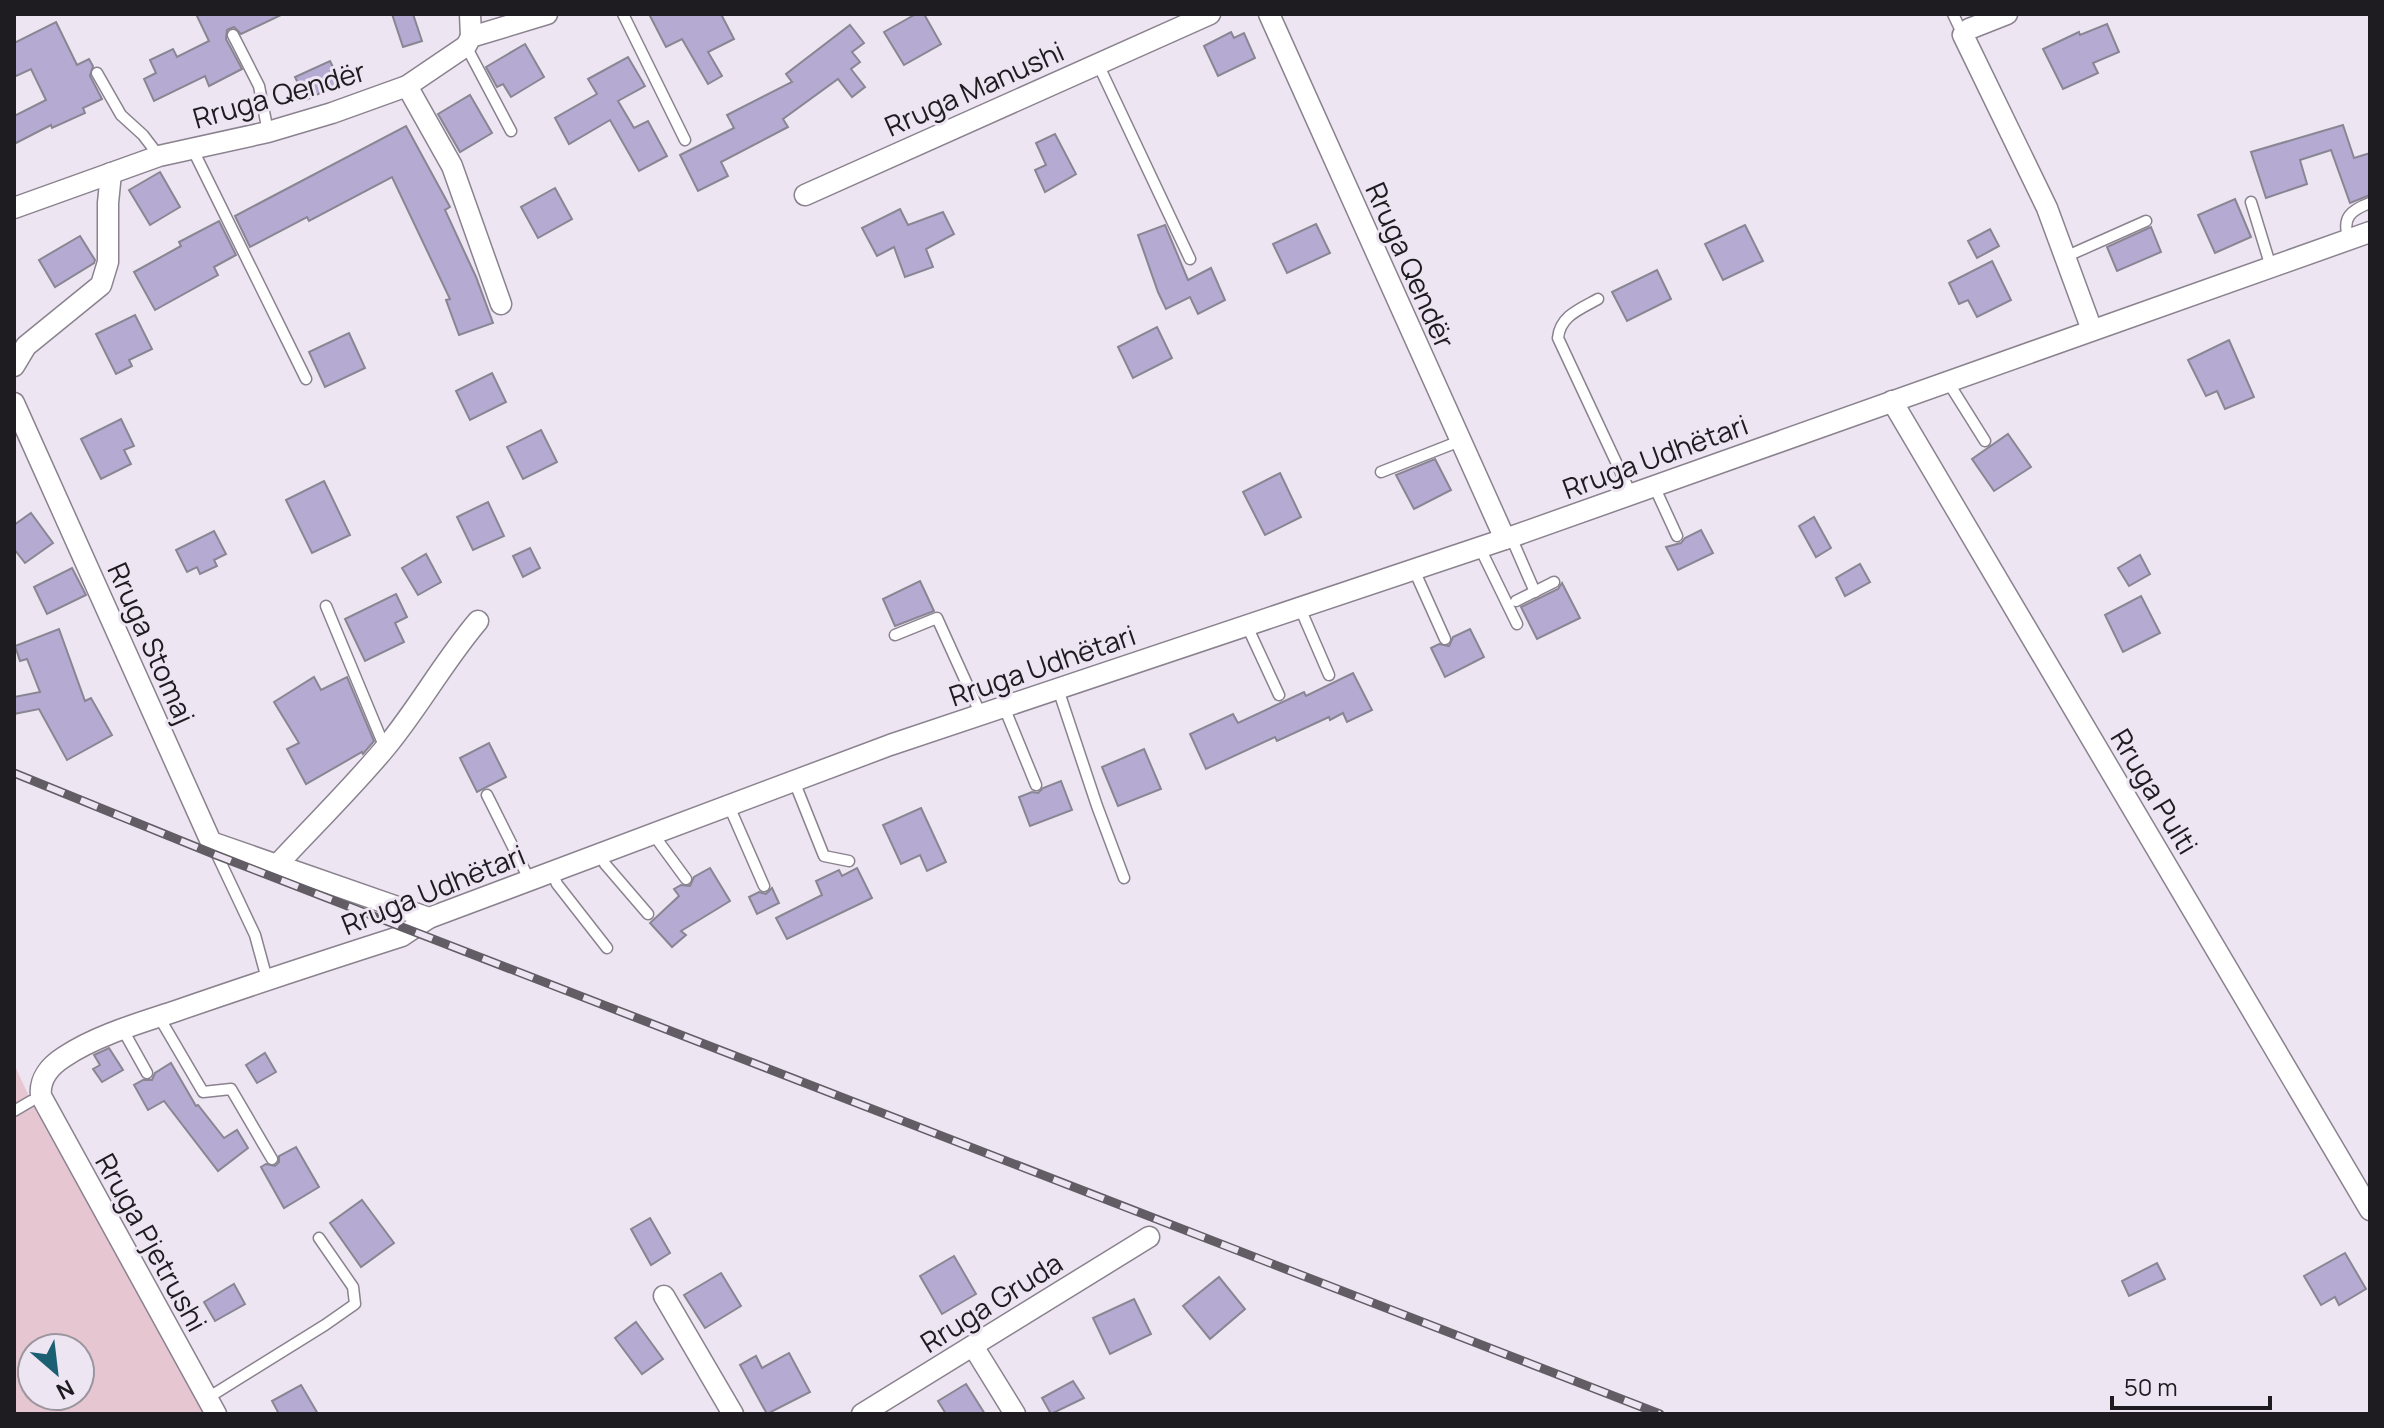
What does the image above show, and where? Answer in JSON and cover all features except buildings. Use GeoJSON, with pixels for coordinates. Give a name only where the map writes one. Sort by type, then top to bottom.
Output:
{"type":"FeatureCollection","features":[{"type":"Feature","properties":{"kind":"street"},"geometry":{"type":"LineString","coordinates":[[469,42],[470,14]]}},
{"type":"Feature","properties":{"kind":"street","name":"Rruga Qendër"},"geometry":{"type":"LineString","coordinates":[[14,208],[159,156],[268,132],[407,86],[469,42],[547,14]]}},
{"type":"Feature","properties":{"kind":"street","name":"Rruga Manushi"},"geometry":{"type":"LineString","coordinates":[[805,195],[1210,14]]}},
{"type":"Feature","properties":{"kind":"street","name":"Rruga Qendër"},"geometry":{"type":"LineString","coordinates":[[1269,14],[1460,441],[1508,538]]}},
{"type":"Feature","properties":{"kind":"street"},"geometry":{"type":"LineString","coordinates":[[2007,14],[1969,29],[1963,35],[2047,208],[2092,330]]}},
{"type":"Feature","properties":{"kind":"street"},"geometry":{"type":"LineString","coordinates":[[407,86],[452,166],[501,304]]}},
{"type":"Feature","properties":{"kind":"street"},"geometry":{"type":"LineString","coordinates":[[14,366],[26,346],[101,285],[108,262],[111,173]]}},
{"type":"Feature","properties":{"kind":"street","name":"Rruga Udhëtari"},"geometry":{"type":"LineString","coordinates":[[29,1103],[53,1065],[89,1043],[123,1030],[402,936],[429,918],[794,781],[1004,707],[1480,548],[2370,232]]}},
{"type":"Feature","properties":{"kind":"street","name":"Rruga Pulti"},"geometry":{"type":"LineString","coordinates":[[1892,401],[2370,1210]]}},
{"type":"Feature","properties":{"kind":"street","name":"Rruga Stomaj"},"geometry":{"type":"LineString","coordinates":[[14,403],[211,842]]}},
{"type":"Feature","properties":{"kind":"street"},"geometry":{"type":"LineString","coordinates":[[276,866],[385,748],[478,621]]}},
{"type":"Feature","properties":{"kind":"street"},"geometry":{"type":"LineString","coordinates":[[211,842],[429,918]]}},
{"type":"Feature","properties":{"kind":"street","name":"Rruga Pjetrushi"},"geometry":{"type":"LineString","coordinates":[[29,1103],[211,1406]]}},
{"type":"Feature","properties":{"kind":"street","name":"Rruga Gruda"},"geometry":{"type":"LineString","coordinates":[[862,1414],[1149,1237]]}},
{"type":"Feature","properties":{"kind":"street"},"geometry":{"type":"LineString","coordinates":[[664,1296],[733,1414]]}},
{"type":"Feature","properties":{"kind":"street"},"geometry":{"type":"LineString","coordinates":[[973,1346],[1015,1414]]}},
{"type":"Feature","properties":{"kind":"lane"},"geometry":{"type":"LineString","coordinates":[[623,14],[685,140]]}},
{"type":"Feature","properties":{"kind":"lane"},"geometry":{"type":"LineString","coordinates":[[1953,14],[1963,35]]}},
{"type":"Feature","properties":{"kind":"lane"},"geometry":{"type":"LineString","coordinates":[[233,35],[259,86],[268,132]]}},
{"type":"Feature","properties":{"kind":"lane"},"geometry":{"type":"LineString","coordinates":[[469,42],[511,131]]}},
{"type":"Feature","properties":{"kind":"lane"},"geometry":{"type":"LineString","coordinates":[[1098,64],[1190,259]]}},
{"type":"Feature","properties":{"kind":"lane"},"geometry":{"type":"LineString","coordinates":[[97,73],[121,115],[143,135],[159,156]]}},
{"type":"Feature","properties":{"kind":"lane"},"geometry":{"type":"LineString","coordinates":[[192,148],[306,379]]}},
{"type":"Feature","properties":{"kind":"lane"},"geometry":{"type":"LineString","coordinates":[[2251,202],[2271,267]]}},
{"type":"Feature","properties":{"kind":"lane"},"geometry":{"type":"LineString","coordinates":[[2349,239],[2345,230],[2347,217],[2353,209],[2370,203]]}},
{"type":"Feature","properties":{"kind":"lane"},"geometry":{"type":"LineString","coordinates":[[2065,257],[2146,221]]}},
{"type":"Feature","properties":{"kind":"lane"},"geometry":{"type":"LineString","coordinates":[[1598,299],[1567,318],[1559,327],[1558,338],[1631,494]]}},
{"type":"Feature","properties":{"kind":"lane"},"geometry":{"type":"LineString","coordinates":[[1948,382],[1985,441]]}},
{"type":"Feature","properties":{"kind":"lane"},"geometry":{"type":"LineString","coordinates":[[1381,472],[1460,441]]}},
{"type":"Feature","properties":{"kind":"lane"},"geometry":{"type":"LineString","coordinates":[[1654,486],[1677,536]]}},
{"type":"Feature","properties":{"kind":"lane"},"geometry":{"type":"LineString","coordinates":[[1508,538],[1535,592]]}},
{"type":"Feature","properties":{"kind":"lane"},"geometry":{"type":"LineString","coordinates":[[1480,548],[1517,624]]}},
{"type":"Feature","properties":{"kind":"lane"},"geometry":{"type":"LineString","coordinates":[[1414,570],[1445,639]]}},
{"type":"Feature","properties":{"kind":"lane"},"geometry":{"type":"LineString","coordinates":[[1516,601],[1554,582]]}},
{"type":"Feature","properties":{"kind":"lane"},"geometry":{"type":"LineString","coordinates":[[326,606],[385,748]]}},
{"type":"Feature","properties":{"kind":"lane"},"geometry":{"type":"LineString","coordinates":[[1300,608],[1329,675]]}},
{"type":"Feature","properties":{"kind":"lane"},"geometry":{"type":"LineString","coordinates":[[895,635],[937,618],[981,715]]}},
{"type":"Feature","properties":{"kind":"lane"},"geometry":{"type":"LineString","coordinates":[[1247,626],[1279,695]]}},
{"type":"Feature","properties":{"kind":"lane"},"geometry":{"type":"LineString","coordinates":[[1058,689],[1124,878]]}},
{"type":"Feature","properties":{"kind":"lane"},"geometry":{"type":"LineString","coordinates":[[1004,707],[1036,785]]}},
{"type":"Feature","properties":{"kind":"lane"},"geometry":{"type":"LineString","coordinates":[[794,781],[824,856],[849,861]]}},
{"type":"Feature","properties":{"kind":"lane"},"geometry":{"type":"LineString","coordinates":[[487,795],[530,881]]}},
{"type":"Feature","properties":{"kind":"lane"},"geometry":{"type":"LineString","coordinates":[[729,806],[764,886]]}},
{"type":"Feature","properties":{"kind":"lane"},"geometry":{"type":"LineString","coordinates":[[653,834],[686,879]]}},
{"type":"Feature","properties":{"kind":"lane"},"geometry":{"type":"LineString","coordinates":[[211,842],[255,935],[267,979]]}},
{"type":"Feature","properties":{"kind":"lane"},"geometry":{"type":"LineString","coordinates":[[601,854],[605,864],[648,914]]}},
{"type":"Feature","properties":{"kind":"lane"},"geometry":{"type":"LineString","coordinates":[[552,872],[557,884],[607,948]]}},
{"type":"Feature","properties":{"kind":"lane"},"geometry":{"type":"LineString","coordinates":[[159,1017],[203,1092],[231,1089],[272,1159]]}},
{"type":"Feature","properties":{"kind":"lane"},"geometry":{"type":"LineString","coordinates":[[123,1030],[147,1073]]}},
{"type":"Feature","properties":{"kind":"lane"},"geometry":{"type":"LineString","coordinates":[[211,1406],[355,1304],[353,1287],[319,1238]]}},
{"type":"Feature","properties":{"kind":"shaded area"},"geometry":{"type":"Polygon","coordinates":[[[14,1064],[35,1109],[205,1414],[14,1414],[14,1064]]]}},
{"type":"Feature","properties":{"kind":"railway"},"geometry":{"type":"LineString","coordinates":[[14,773],[216,855],[1660,1414]]}}]}
